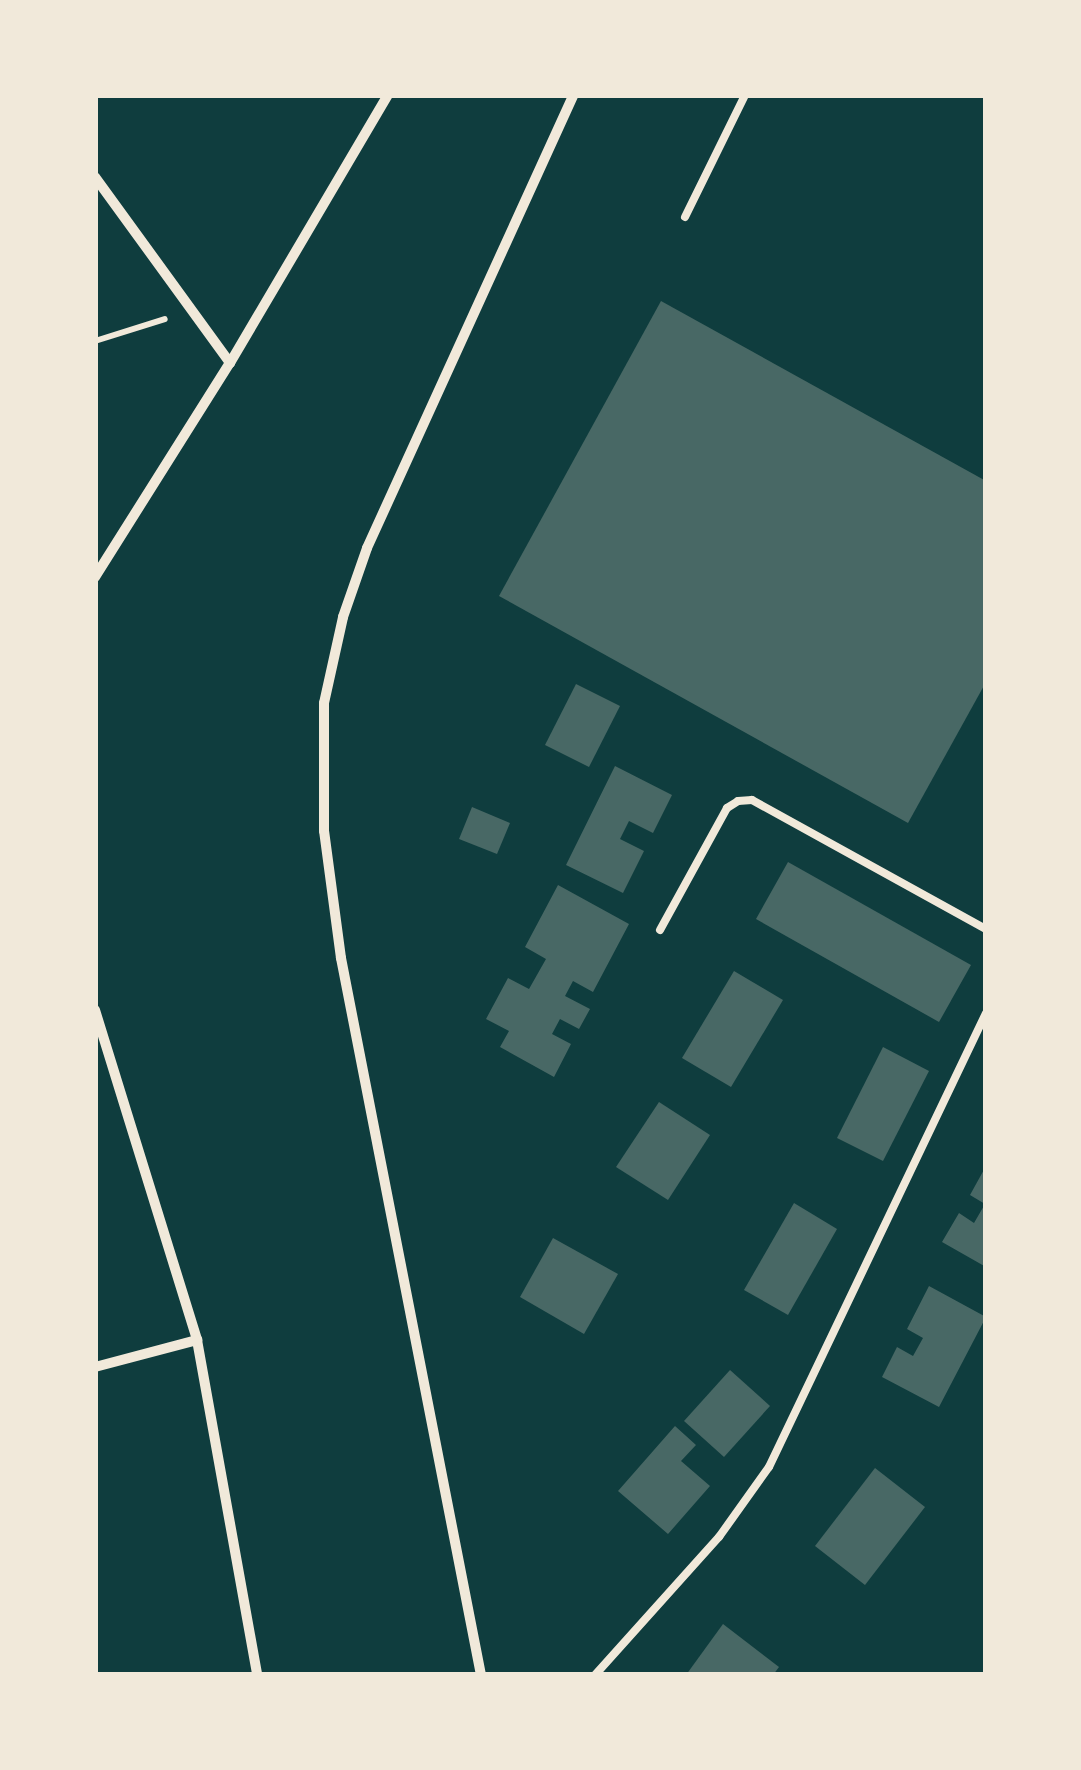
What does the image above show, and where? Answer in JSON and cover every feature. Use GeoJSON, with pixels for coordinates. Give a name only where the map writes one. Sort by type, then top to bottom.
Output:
{"type":"FeatureCollection","features":[{"type":"Feature","properties":{"kind":"street"},"geometry":{"type":"LineString","coordinates":[[95,577],[230,363],[388,95]]}},
{"type":"Feature","properties":{"kind":"street"},"geometry":{"type":"LineString","coordinates":[[481,1675],[341,958],[324,830],[324,703],[343,617],[367,548],[572,95]]}},
{"type":"Feature","properties":{"kind":"street"},"geometry":{"type":"LineString","coordinates":[[95,177],[230,363]]}},
{"type":"Feature","properties":{"kind":"street"},"geometry":{"type":"LineString","coordinates":[[95,1010],[196,1340],[257,1675]]}},
{"type":"Feature","properties":{"kind":"street"},"geometry":{"type":"LineString","coordinates":[[95,1367],[196,1340]]}},
{"type":"Feature","properties":{"kind":"lane"},"geometry":{"type":"LineString","coordinates":[[684,217],[746,95]]}},
{"type":"Feature","properties":{"kind":"lane"},"geometry":{"type":"LineString","coordinates":[[660,930],[727,808],[738,800],[752,800],[986,930]]}},
{"type":"Feature","properties":{"kind":"lane"},"geometry":{"type":"LineString","coordinates":[[595,1675],[719,1536],[768,1468],[986,1014]]}},
{"type":"Feature","properties":{"kind":"path"},"geometry":{"type":"LineString","coordinates":[[95,341],[195,310]]}},
{"type":"Feature","properties":{"kind":"building"},"geometry":{"type":"Polygon","coordinates":[[[661,301],[986,481],[986,682],[908,823],[499,596],[661,301]]]}},
{"type":"Feature","properties":{"kind":"building"},"geometry":{"type":"Polygon","coordinates":[[[576,684],[620,706],[589,767],[545,745],[576,684]]]}},
{"type":"Feature","properties":{"kind":"building"},"geometry":{"type":"Polygon","coordinates":[[[615,766],[672,795],[653,833],[629,821],[620,839],[644,851],[623,893],[566,865],[615,766]]]}},
{"type":"Feature","properties":{"kind":"building"},"geometry":{"type":"Polygon","coordinates":[[[472,807],[510,823],[497,854],[459,839],[472,807]]]}},
{"type":"Feature","properties":{"kind":"building"},"geometry":{"type":"Polygon","coordinates":[[[788,862],[971,965],[939,1022],[756,919],[788,862]]]}},
{"type":"Feature","properties":{"kind":"building"},"geometry":{"type":"Polygon","coordinates":[[[558,885],[629,924],[593,992],[573,981],[565,996],[590,1009],[579,1029],[560,1019],[552,1034],[571,1044],[554,1077],[500,1047],[509,1031],[486,1019],[508,978],[529,989],[546,959],[525,947],[558,885]]]}},
{"type":"Feature","properties":{"kind":"building"},"geometry":{"type":"Polygon","coordinates":[[[734,971],[783,1000],[731,1087],[682,1058],[734,971]]]}},
{"type":"Feature","properties":{"kind":"building"},"geometry":{"type":"Polygon","coordinates":[[[883,1047],[929,1071],[883,1161],[837,1138],[883,1047]]]}},
{"type":"Feature","properties":{"kind":"building"},"geometry":{"type":"Polygon","coordinates":[[[659,1102],[710,1135],[668,1200],[616,1167],[659,1102]]]}},
{"type":"Feature","properties":{"kind":"building"},"geometry":{"type":"Polygon","coordinates":[[[986,1166],[986,1267],[942,1242],[959,1213],[974,1223],[985,1204],[970,1195],[986,1166]]]}},
{"type":"Feature","properties":{"kind":"building"},"geometry":{"type":"Polygon","coordinates":[[[794,1203],[837,1229],[788,1315],[744,1290],[794,1203]]]}},
{"type":"Feature","properties":{"kind":"building"},"geometry":{"type":"Polygon","coordinates":[[[553,1238],[618,1274],[584,1334],[520,1297],[553,1238]]]}},
{"type":"Feature","properties":{"kind":"building"},"geometry":{"type":"Polygon","coordinates":[[[929,1286],[986,1317],[939,1407],[882,1377],[897,1347],[913,1356],[923,1338],[907,1329],[929,1286]]]}},
{"type":"Feature","properties":{"kind":"building"},"geometry":{"type":"Polygon","coordinates":[[[730,1370],[770,1406],[724,1457],[684,1421],[730,1370]]]}},
{"type":"Feature","properties":{"kind":"building"},"geometry":{"type":"Polygon","coordinates":[[[675,1426],[696,1445],[681,1461],[710,1486],[668,1534],[618,1491],[675,1426]]]}},
{"type":"Feature","properties":{"kind":"building"},"geometry":{"type":"Polygon","coordinates":[[[875,1468],[925,1507],[865,1585],[815,1546],[875,1468]]]}},
{"type":"Feature","properties":{"kind":"building"},"geometry":{"type":"Polygon","coordinates":[[[723,1624],[779,1667],[773,1675],[686,1675],[723,1624]]]}}]}
